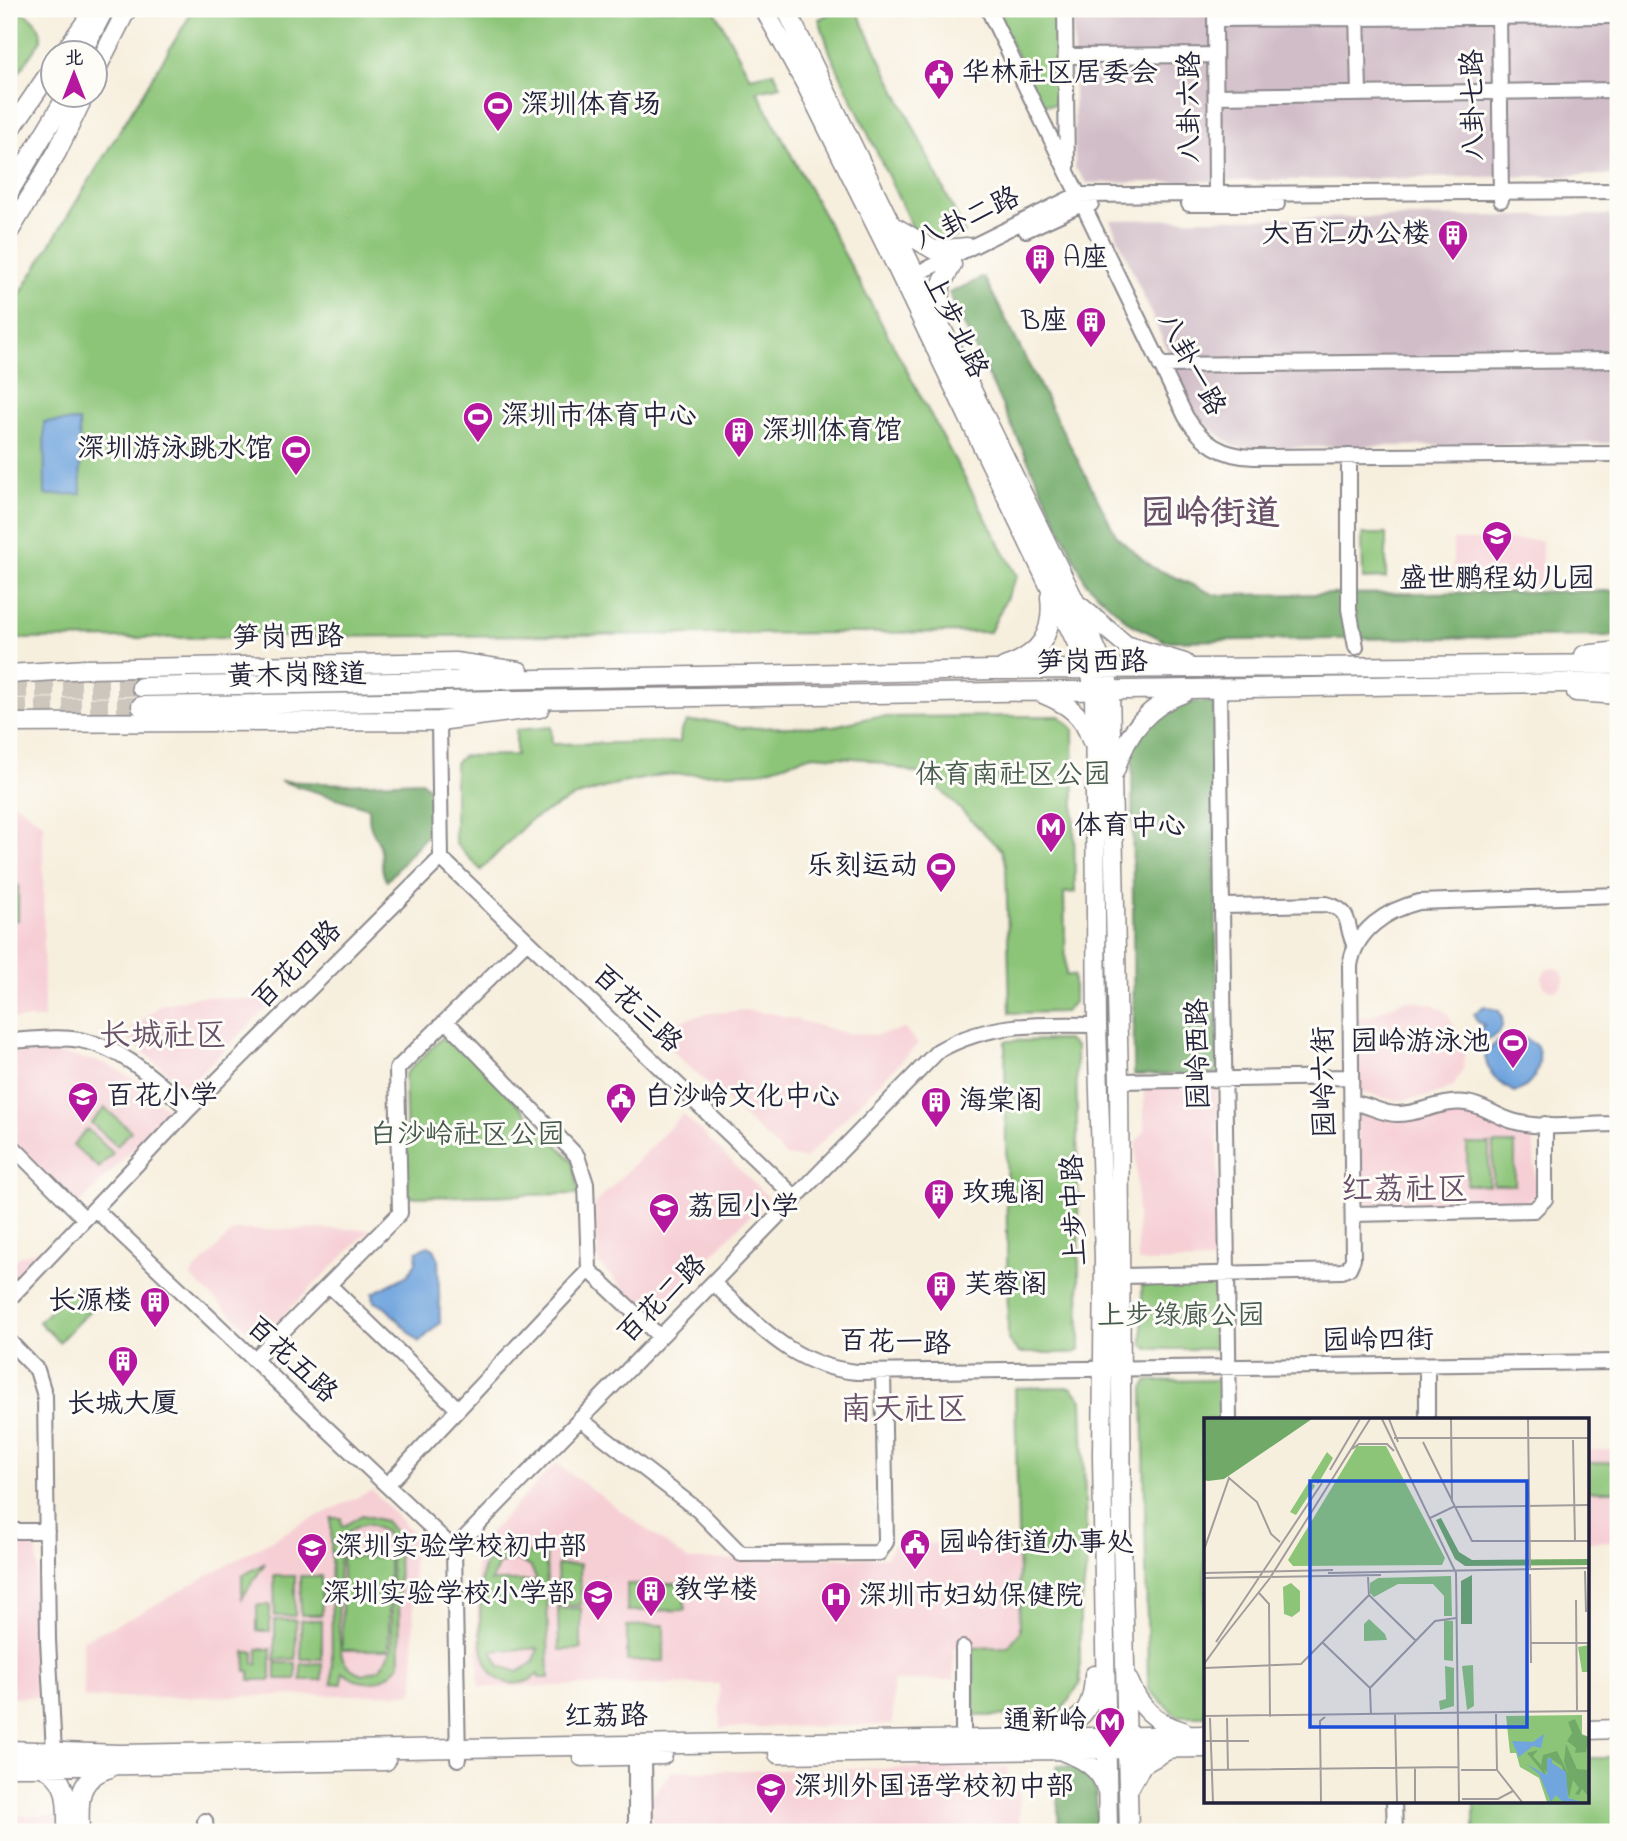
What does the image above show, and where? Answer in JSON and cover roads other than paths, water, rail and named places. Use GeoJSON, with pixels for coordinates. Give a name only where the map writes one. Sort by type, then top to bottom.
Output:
{"type":"FeatureCollection","features":[{"type":"Feature","properties":{"kind":"main road"},"geometry":{"type":"LineString","coordinates":[[74,38],[95,9]]}},
{"type":"Feature","properties":{"kind":"main road"},"geometry":{"type":"LineString","coordinates":[[89,38],[104,9]]}},
{"type":"Feature","properties":{"kind":"main road"},"geometry":{"type":"LineString","coordinates":[[104,38],[127,9]]}},
{"type":"Feature","properties":{"kind":"main road"},"geometry":{"type":"LineString","coordinates":[[108,46],[127,9]]}},
{"type":"Feature","properties":{"kind":"main road","name":"上步北路"},"geometry":{"type":"LineString","coordinates":[[764,9],[913,278],[941,323],[1075,601],[1098,671]]}},
{"type":"Feature","properties":{"kind":"main road","name":"上步北路"},"geometry":{"type":"LineString","coordinates":[[786,9],[893,225],[913,278],[1048,586],[1098,671]]}},
{"type":"Feature","properties":{"kind":"main road"},"geometry":{"type":"LineString","coordinates":[[797,9],[816,72]]}},
{"type":"Feature","properties":{"kind":"main road"},"geometry":{"type":"LineString","coordinates":[[9,132],[38,90]]}},
{"type":"Feature","properties":{"kind":"main road"},"geometry":{"type":"LineString","coordinates":[[9,173],[48,108]]}},
{"type":"Feature","properties":{"kind":"main road"},"geometry":{"type":"LineString","coordinates":[[9,192],[60,108]]}},
{"type":"Feature","properties":{"kind":"main road"},"geometry":{"type":"LineString","coordinates":[[9,232],[57,152],[78,108]]}},
{"type":"Feature","properties":{"kind":"main road"},"geometry":{"type":"LineString","coordinates":[[893,225],[911,239],[934,250],[967,247]]}},
{"type":"Feature","properties":{"kind":"main road"},"geometry":{"type":"LineString","coordinates":[[941,323],[941,285],[952,265]]}},
{"type":"Feature","properties":{"kind":"main road"},"geometry":{"type":"LineString","coordinates":[[995,670],[1026,658],[1043,644],[1051,621],[1048,586]]}},
{"type":"Feature","properties":{"kind":"main road"},"geometry":{"type":"LineString","coordinates":[[1075,601],[1126,645],[1209,669]]}},
{"type":"Feature","properties":{"kind":"main road"},"geometry":{"type":"LineString","coordinates":[[1530,674],[1618,651]]}},
{"type":"Feature","properties":{"kind":"main road","name":"笋岗西路"},"geometry":{"type":"LineString","coordinates":[[9,674],[64,670],[455,662],[568,677]]}},
{"type":"Feature","properties":{"kind":"main road","name":"笋岗西路"},"geometry":{"type":"LineString","coordinates":[[455,701],[1219,688],[1530,674],[1618,664]]}},
{"type":"Feature","properties":{"kind":"main road","name":"笋岗西路"},"geometry":{"type":"LineString","coordinates":[[455,681],[995,670],[1209,669],[1530,674],[1618,682]]}},
{"type":"Feature","properties":{"kind":"main road"},"geometry":{"type":"LineString","coordinates":[[1111,784],[1123,749],[1136,726],[1161,703],[1187,689],[1179,670]]}},
{"type":"Feature","properties":{"kind":"main road","name":"上步中路"},"geometry":{"type":"LineString","coordinates":[[1098,671],[1111,784],[1119,1081],[1129,1832]]}},
{"type":"Feature","properties":{"kind":"main road"},"geometry":{"type":"LineString","coordinates":[[884,672],[886,694]]}},
{"type":"Feature","properties":{"kind":"main road"},"geometry":{"type":"LineString","coordinates":[[1530,674],[1563,691],[1618,695]]}},
{"type":"Feature","properties":{"kind":"main road","name":"黄木岗隧道"},"geometry":{"type":"LineString","coordinates":[[141,687],[455,681]]}},
{"type":"Feature","properties":{"kind":"main road","name":"上步中路"},"geometry":{"type":"LineString","coordinates":[[1102,690],[1094,755],[1097,1025],[1122,1370],[1102,1456],[1108,1832]]}},
{"type":"Feature","properties":{"kind":"main road"},"geometry":{"type":"LineString","coordinates":[[1022,691],[1043,694],[1075,710],[1084,721],[1094,755]]}},
{"type":"Feature","properties":{"kind":"main road","name":"笋岗西路"},"geometry":{"type":"LineString","coordinates":[[9,723],[439,721],[510,713],[548,706],[567,699]]}},
{"type":"Feature","properties":{"kind":"main road","name":"黄木岗隧道"},"geometry":{"type":"LineString","coordinates":[[141,706],[455,701]]}},
{"type":"Feature","properties":{"kind":"main road"},"geometry":{"type":"LineString","coordinates":[[1005,1737],[1055,1729],[1074,1722],[1086,1712],[1094,1698],[1096,1644],[1105,1609]]}},
{"type":"Feature","properties":{"kind":"main road"},"geometry":{"type":"LineString","coordinates":[[1126,1669],[1138,1699],[1151,1716],[1200,1741]]}},
{"type":"Feature","properties":{"kind":"main road"},"geometry":{"type":"LineString","coordinates":[[1588,1730],[1618,1729]]}},
{"type":"Feature","properties":{"kind":"main road","name":"红荔路"},"geometry":{"type":"LineString","coordinates":[[638,1752],[1005,1737],[1106,1742],[1200,1741]]}},
{"type":"Feature","properties":{"kind":"main road"},"geometry":{"type":"LineString","coordinates":[[1128,1792],[1133,1775],[1154,1756],[1200,1741]]}},
{"type":"Feature","properties":{"kind":"main road"},"geometry":{"type":"LineString","coordinates":[[1588,1741],[1618,1741]]}},
{"type":"Feature","properties":{"kind":"main road","name":"红荔路"},"geometry":{"type":"LineString","coordinates":[[9,1750],[458,1753],[1054,1749],[1106,1742]]}},
{"type":"Feature","properties":{"kind":"main road"},"geometry":{"type":"LineString","coordinates":[[1054,1749],[1090,1765],[1101,1777],[1107,1792]]}},
{"type":"Feature","properties":{"kind":"main road","name":"红荔路"},"geometry":{"type":"LineString","coordinates":[[9,1767],[119,1766],[458,1753]]}},
{"type":"Feature","properties":{"kind":"main road"},"geometry":{"type":"LineString","coordinates":[[39,1766],[54,1773],[64,1788],[67,1832]]}},
{"type":"Feature","properties":{"kind":"main road"},"geometry":{"type":"LineString","coordinates":[[80,1832],[79,1799],[82,1786],[97,1773],[119,1766]]}},
{"type":"Feature","properties":{"kind":"street","name":"八卦一路"},"geometry":{"type":"LineString","coordinates":[[988,9],[1160,365],[1194,430],[1215,449],[1240,457],[1618,454]]}},
{"type":"Feature","properties":{"kind":"street"},"geometry":{"type":"LineString","coordinates":[[1065,9],[1068,175]]}},
{"type":"Feature","properties":{"kind":"street"},"geometry":{"type":"LineString","coordinates":[[1215,14],[1499,13],[1615,16]]}},
{"type":"Feature","properties":{"kind":"street","name":"八卦七路"},"geometry":{"type":"LineString","coordinates":[[1499,13],[1501,196]]}},
{"type":"Feature","properties":{"kind":"street","name":"八卦六路"},"geometry":{"type":"LineString","coordinates":[[1215,14],[1216,199]]}},
{"type":"Feature","properties":{"kind":"street"},"geometry":{"type":"LineString","coordinates":[[1357,14],[1359,94]]}},
{"type":"Feature","properties":{"kind":"street"},"geometry":{"type":"LineString","coordinates":[[1066,56],[1215,55]]}},
{"type":"Feature","properties":{"kind":"street"},"geometry":{"type":"LineString","coordinates":[[1216,96],[1618,90]]}},
{"type":"Feature","properties":{"kind":"street"},"geometry":{"type":"LineString","coordinates":[[1037,112],[1055,113],[1066,103]]}},
{"type":"Feature","properties":{"kind":"street","name":"八卦二路"},"geometry":{"type":"LineString","coordinates":[[913,278],[967,247],[1079,200],[1501,196],[1618,191]]}},
{"type":"Feature","properties":{"kind":"street","name":"八卦二路"},"geometry":{"type":"LineString","coordinates":[[1501,196],[1618,201]]}},
{"type":"Feature","properties":{"kind":"street","name":"八卦二路"},"geometry":{"type":"LineString","coordinates":[[913,278],[952,265],[1079,200]]}},
{"type":"Feature","properties":{"kind":"street"},"geometry":{"type":"LineString","coordinates":[[1160,365],[1618,360]]}},
{"type":"Feature","properties":{"kind":"street"},"geometry":{"type":"LineString","coordinates":[[1349,456],[1349,609],[1356,647]]}},
{"type":"Feature","properties":{"kind":"street","name":"园岭西路"},"geometry":{"type":"LineString","coordinates":[[1219,688],[1229,1418]]}},
{"type":"Feature","properties":{"kind":"street"},"geometry":{"type":"LineString","coordinates":[[439,721],[441,858]]}},
{"type":"Feature","properties":{"kind":"street","name":"百花三路"},"geometry":{"type":"LineString","coordinates":[[441,858],[796,1198]]}},
{"type":"Feature","properties":{"kind":"street","name":"百花四路"},"geometry":{"type":"LineString","coordinates":[[9,1299],[189,1109],[441,858]]}},
{"type":"Feature","properties":{"kind":"street"},"geometry":{"type":"LineString","coordinates":[[1222,906],[1326,904],[1339,908],[1347,917],[1349,936],[1355,946],[1370,927],[1389,912],[1419,902],[1618,895]]}},
{"type":"Feature","properties":{"kind":"street"},"geometry":{"type":"LineString","coordinates":[[254,1360],[400,1213],[397,1069],[527,941]]}},
{"type":"Feature","properties":{"kind":"street","name":"园岭六街"},"geometry":{"type":"LineString","coordinates":[[1122,1276],[1342,1271],[1349,1268],[1353,1259],[1350,966],[1355,946]]}},
{"type":"Feature","properties":{"kind":"street"},"geometry":{"type":"LineString","coordinates":[[446,1021],[578,1156],[586,1184],[589,1270],[660,1337]]}},
{"type":"Feature","properties":{"kind":"street","name":"百花二路"},"geometry":{"type":"LineString","coordinates":[[454,1549],[714,1284],[928,1060],[961,1037],[1009,1026],[1097,1025]]}},
{"type":"Feature","properties":{"kind":"street"},"geometry":{"type":"LineString","coordinates":[[9,1041],[64,1038],[103,1047],[143,1069],[189,1109]]}},
{"type":"Feature","properties":{"kind":"street"},"geometry":{"type":"LineString","coordinates":[[1119,1081],[1351,1077]]}},
{"type":"Feature","properties":{"kind":"street"},"geometry":{"type":"LineString","coordinates":[[1351,1103],[1362,1103],[1394,1114],[1412,1114],[1450,1103],[1470,1104],[1517,1123],[1618,1124]]}},
{"type":"Feature","properties":{"kind":"street"},"geometry":{"type":"LineString","coordinates":[[1353,1214],[1534,1210],[1545,1199],[1548,1124]]}},
{"type":"Feature","properties":{"kind":"street","name":"百花五路"},"geometry":{"type":"LineString","coordinates":[[9,1143],[254,1360],[454,1549]]}},
{"type":"Feature","properties":{"kind":"street"},"geometry":{"type":"LineString","coordinates":[[387,1485],[589,1270]]}},
{"type":"Feature","properties":{"kind":"street","name":"百花一路"},"geometry":{"type":"LineString","coordinates":[[714,1284],[794,1354],[844,1371],[1122,1370]]}},
{"type":"Feature","properties":{"kind":"street"},"geometry":{"type":"LineString","coordinates":[[329,1285],[458,1409]]}},
{"type":"Feature","properties":{"kind":"street"},"geometry":{"type":"LineString","coordinates":[[9,1341],[37,1370],[44,1386],[48,1640],[54,1752]]}},
{"type":"Feature","properties":{"kind":"street","name":"园岭四街"},"geometry":{"type":"LineString","coordinates":[[1122,1370],[1618,1362]]}},
{"type":"Feature","properties":{"kind":"street"},"geometry":{"type":"LineString","coordinates":[[1427,1366],[1427,1418]]}},
{"type":"Feature","properties":{"kind":"street"},"geometry":{"type":"LineString","coordinates":[[580,1419],[699,1511],[741,1554],[879,1553],[886,1542],[883,1372]]}},
{"type":"Feature","properties":{"kind":"street"},"geometry":{"type":"LineString","coordinates":[[9,1531],[47,1531]]}},
{"type":"Feature","properties":{"kind":"street"},"geometry":{"type":"LineString","coordinates":[[454,1549],[458,1753]]}},
{"type":"Feature","properties":{"kind":"street"},"geometry":{"type":"LineString","coordinates":[[963,1648],[963,1738]]}},
{"type":"Feature","properties":{"kind":"street"},"geometry":{"type":"LineString","coordinates":[[636,1832],[638,1752]]}},
{"type":"Feature","properties":{"kind":"street"},"geometry":{"type":"LineString","coordinates":[[638,1752],[645,1832]]}},
{"type":"Feature","properties":{"kind":"street"},"geometry":{"type":"LineString","coordinates":[[1394,1802],[1395,1832]]}},
{"type":"Feature","properties":{"kind":"water"},"geometry":{"type":"Polygon","coordinates":[[[79,421],[81,494],[45,495],[44,422],[79,421]]]}},
{"type":"Feature","properties":{"kind":"water","name":"园岭游泳池"},"geometry":{"type":"Polygon","coordinates":[[[1484,1006],[1499,1011],[1502,1019],[1500,1030],[1491,1039],[1479,1038],[1476,1033],[1484,1025],[1477,1022],[1474,1014],[1484,1006]]]}},
{"type":"Feature","properties":{"kind":"water","name":"园岭游泳池"},"geometry":{"type":"Polygon","coordinates":[[[1526,1039],[1537,1046],[1538,1067],[1527,1086],[1514,1092],[1494,1076],[1487,1066],[1485,1053],[1497,1042],[1526,1039]]]}},
{"type":"Feature","properties":{"kind":"water"},"geometry":{"type":"Polygon","coordinates":[[[428,1246],[434,1249],[438,1257],[440,1323],[419,1342],[384,1306],[374,1302],[373,1293],[408,1275],[416,1262],[417,1251],[428,1246]]]}},
{"type":"Feature","properties":{"kind":"tunnel"},"geometry":{"type":"LineString","coordinates":[[9,689],[141,687]]}},
{"type":"Feature","properties":{"kind":"tunnel"},"geometry":{"type":"LineString","coordinates":[[9,708],[141,706]]}},
{"type":"Feature","properties":{"kind":"place","name":"华林社区居委会"},"geometry":{"type":"Point","coordinates":[939,101]}},
{"type":"Feature","properties":{"kind":"place","name":"深圳体育场"},"geometry":{"type":"Point","coordinates":[498,133]}},
{"type":"Feature","properties":{"kind":"place","name":"大百汇办公楼"},"geometry":{"type":"Point","coordinates":[1453,262]}},
{"type":"Feature","properties":{"kind":"place","name":"A座"},"geometry":{"type":"Point","coordinates":[1040,286]}},
{"type":"Feature","properties":{"kind":"place","name":"B座"},"geometry":{"type":"Point","coordinates":[1091,349]}},
{"type":"Feature","properties":{"kind":"place","name":"深圳市体育中心"},"geometry":{"type":"Point","coordinates":[478,444]}},
{"type":"Feature","properties":{"kind":"place","name":"深圳体育馆"},"geometry":{"type":"Point","coordinates":[739,459]}},
{"type":"Feature","properties":{"kind":"place","name":"深圳游泳跳水馆"},"geometry":{"type":"Point","coordinates":[296,477]}},
{"type":"Feature","properties":{"kind":"place","name":"盛世鹏程幼儿园"},"geometry":{"type":"Point","coordinates":[1497,563]}},
{"type":"Feature","properties":{"kind":"place","name":"体育中心"},"geometry":{"type":"Point","coordinates":[1051,854]}},
{"type":"Feature","properties":{"kind":"place","name":"乐刻运动"},"geometry":{"type":"Point","coordinates":[941,894]}},
{"type":"Feature","properties":{"kind":"place","name":"园岭游泳池"},"geometry":{"type":"Point","coordinates":[1513,1070]}},
{"type":"Feature","properties":{"kind":"place","name":"百花小学"},"geometry":{"type":"Point","coordinates":[83,1124]}},
{"type":"Feature","properties":{"kind":"place","name":"白沙岭文化中心"},"geometry":{"type":"Point","coordinates":[621,1125]}},
{"type":"Feature","properties":{"kind":"place","name":"海棠阁"},"geometry":{"type":"Point","coordinates":[936,1129]}},
{"type":"Feature","properties":{"kind":"place","name":"玫瑰阁"},"geometry":{"type":"Point","coordinates":[939,1221]}},
{"type":"Feature","properties":{"kind":"place","name":"荔园小学"},"geometry":{"type":"Point","coordinates":[664,1235]}},
{"type":"Feature","properties":{"kind":"place","name":"芙蓉阁"},"geometry":{"type":"Point","coordinates":[941,1313]}},
{"type":"Feature","properties":{"kind":"place","name":"长源楼"},"geometry":{"type":"Point","coordinates":[155,1329]}},
{"type":"Feature","properties":{"kind":"place","name":"长城大厦"},"geometry":{"type":"Point","coordinates":[123,1388]}},
{"type":"Feature","properties":{"kind":"place","name":"园岭街道办事处"},"geometry":{"type":"Point","coordinates":[915,1571]}},
{"type":"Feature","properties":{"kind":"place","name":"深圳实验学校初中部"},"geometry":{"type":"Point","coordinates":[312,1575]}},
{"type":"Feature","properties":{"kind":"place","name":"教学楼"},"geometry":{"type":"Point","coordinates":[651,1618]}},
{"type":"Feature","properties":{"kind":"place","name":"深圳实验学校小学部"},"geometry":{"type":"Point","coordinates":[598,1622]}},
{"type":"Feature","properties":{"kind":"place","name":"深圳市妇幼保健院"},"geometry":{"type":"Point","coordinates":[836,1624]}},
{"type":"Feature","properties":{"kind":"place","name":"通新岭"},"geometry":{"type":"Point","coordinates":[1110,1749]}},
{"type":"Feature","properties":{"kind":"place","name":"深圳外国语学校初中部"},"geometry":{"type":"Point","coordinates":[771,1815]}},
{"type":"Feature","properties":{"kind":"district","name":"园岭街道"},"geometry":{"type":"Point","coordinates":[1210,515]}},
{"type":"Feature","properties":{"kind":"district","name":"长城社区"},"geometry":{"type":"Point","coordinates":[163,1037]}},
{"type":"Feature","properties":{"kind":"district","name":"红荔社区"},"geometry":{"type":"Point","coordinates":[1405,1191]}},
{"type":"Feature","properties":{"kind":"district","name":"南天社区"},"geometry":{"type":"Point","coordinates":[904,1411]}},
{"type":"Feature","properties":{"kind":"park label","name":"体育南社区公园"},"geometry":{"type":"Point","coordinates":[1013,776]}},
{"type":"Feature","properties":{"kind":"park label","name":"白沙岭社区公园"},"geometry":{"type":"Point","coordinates":[467,1136]}},
{"type":"Feature","properties":{"kind":"park label","name":"上步绿廊公园"},"geometry":{"type":"Point","coordinates":[1181,1317]}}]}
